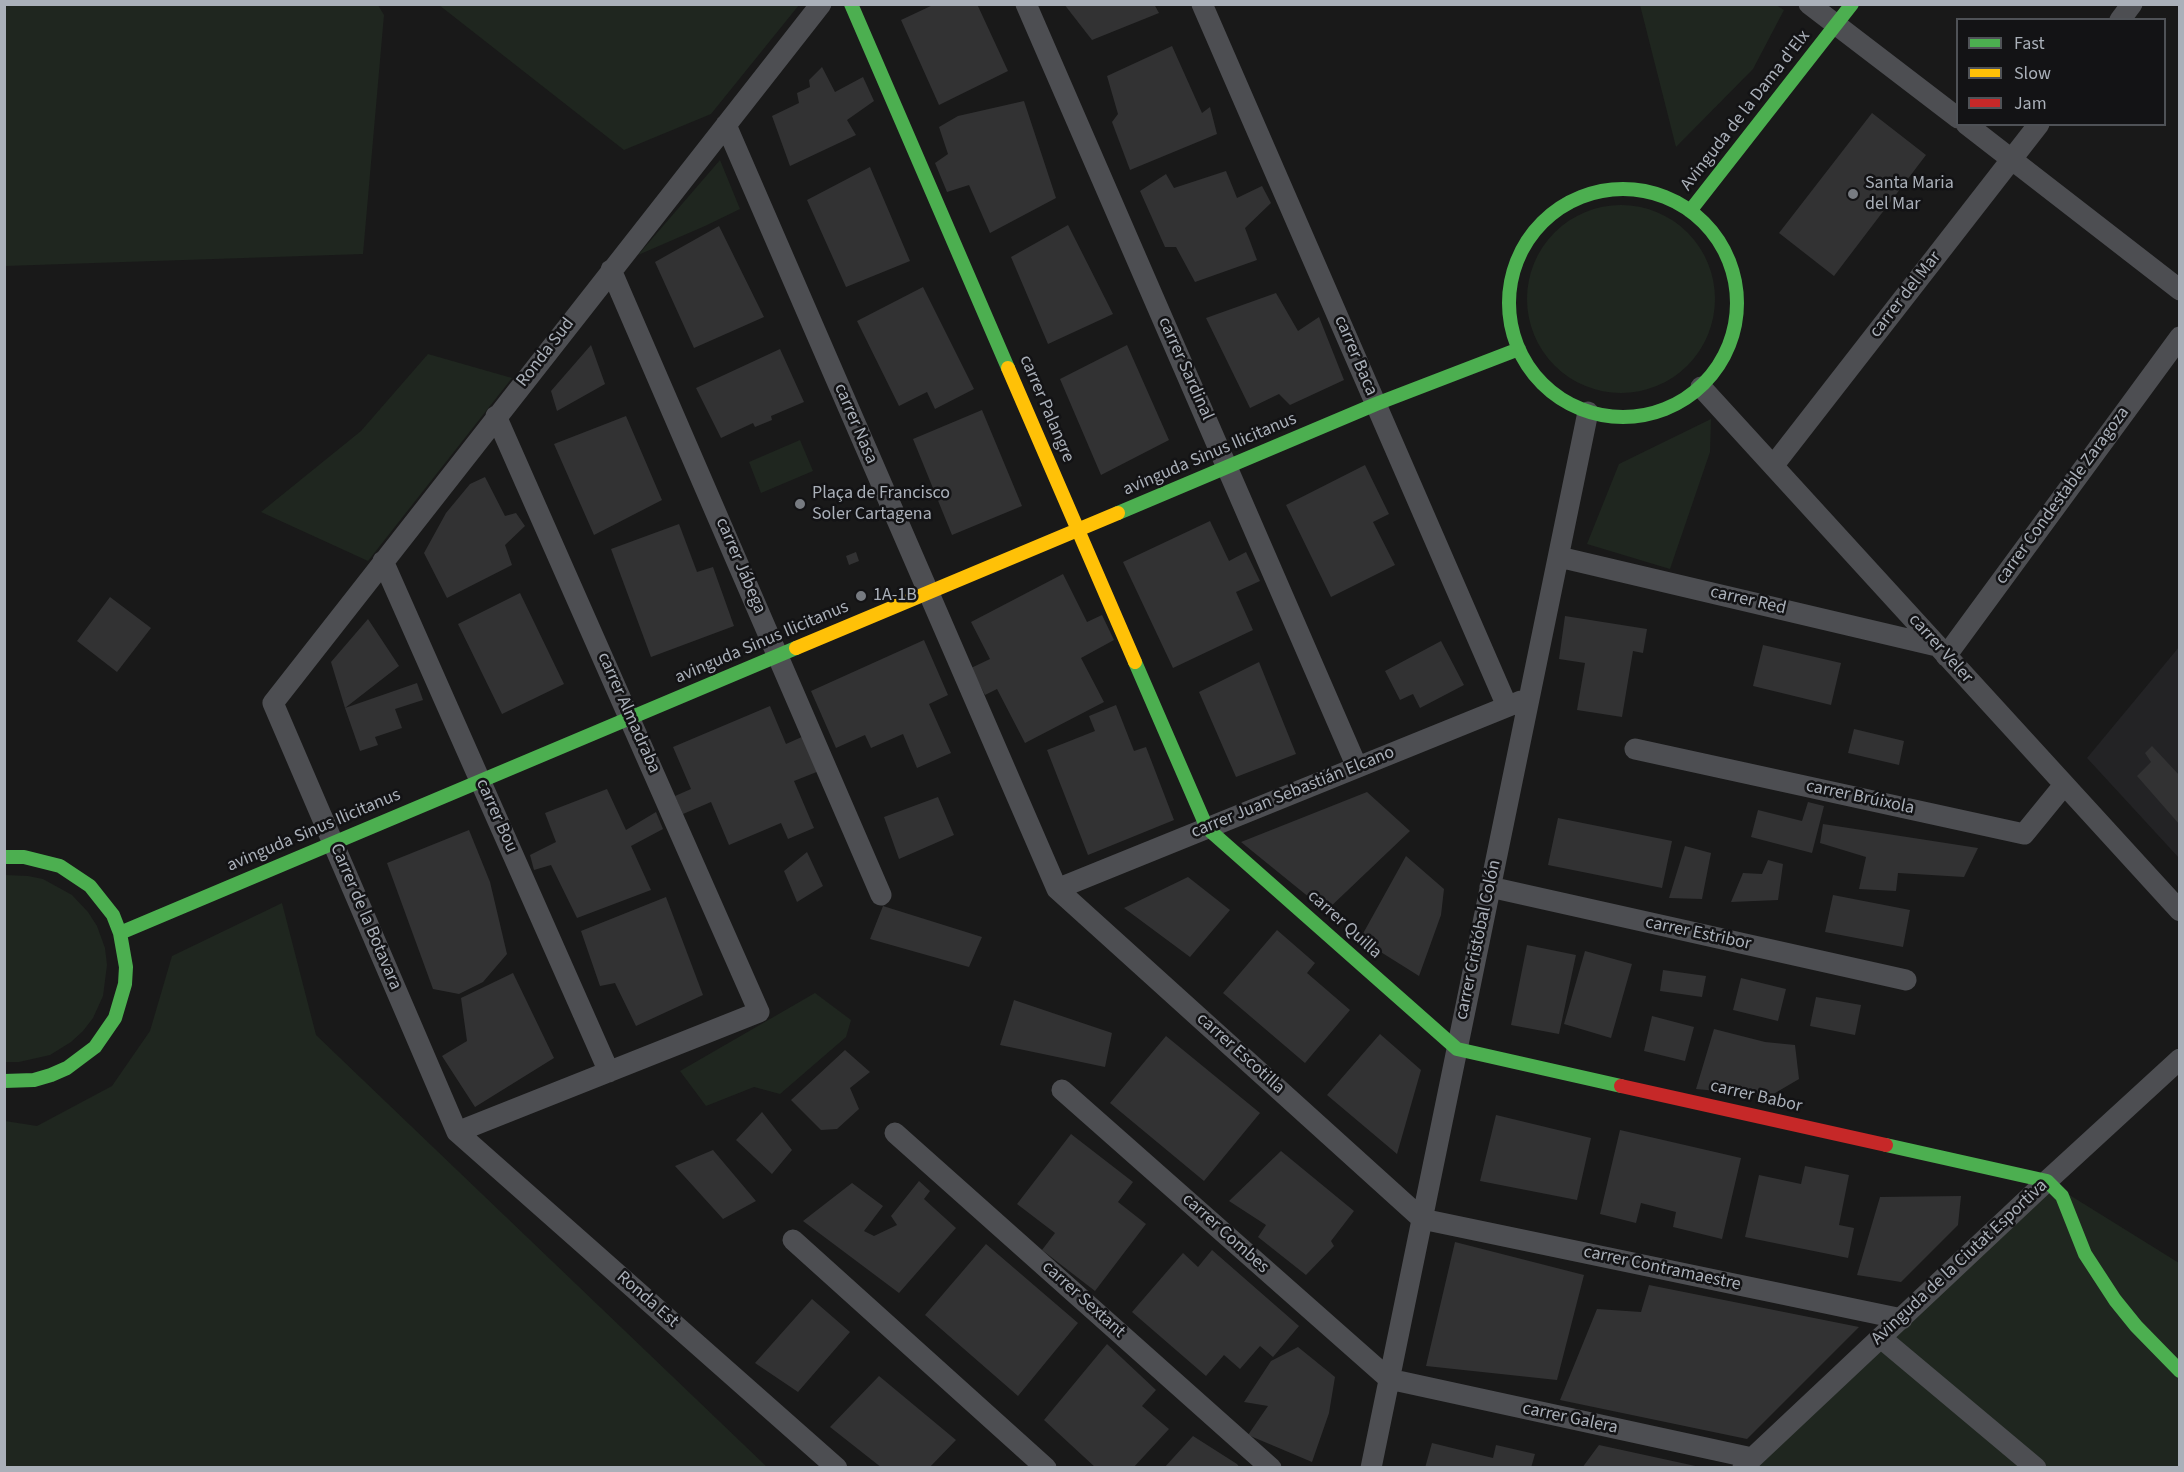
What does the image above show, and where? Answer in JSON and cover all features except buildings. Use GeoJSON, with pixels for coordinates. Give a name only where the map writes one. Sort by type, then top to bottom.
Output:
{"type":"FeatureCollection","features":[{"type":"Feature","properties":{"kind":"street","name":"Ronda Sud"},"geometry":{"type":"LineString","coordinates":[[273,702],[821,4]]}},
{"type":"Feature","properties":{"kind":"street","name":"carrer Palangre"},"geometry":{"type":"LineString","coordinates":[[851,4],[1207,828]]}},
{"type":"Feature","properties":{"kind":"street","name":"carrer Sardinal"},"geometry":{"type":"LineString","coordinates":[[1026,4],[1357,767]]}},
{"type":"Feature","properties":{"kind":"street","name":"carrer Baca"},"geometry":{"type":"LineString","coordinates":[[1202,4],[1508,706]]}},
{"type":"Feature","properties":{"kind":"street"},"geometry":{"type":"LineString","coordinates":[[1809,4],[1956,116]]}},
{"type":"Feature","properties":{"kind":"street","name":"Avinguda de la Dama d'Elx"},"geometry":{"type":"LineString","coordinates":[[1690,211],[1852,4]]}},
{"type":"Feature","properties":{"kind":"street"},"geometry":{"type":"LineString","coordinates":[[2122,18],[2132,4]]}},
{"type":"Feature","properties":{"kind":"street","name":"carrer Nasa"},"geometry":{"type":"LineString","coordinates":[[726,125],[1057,889]]}},
{"type":"Feature","properties":{"kind":"street"},"geometry":{"type":"LineString","coordinates":[[1968,126],[2180,290]]}},
{"type":"Feature","properties":{"kind":"street","name":"carrer del Mar"},"geometry":{"type":"LineString","coordinates":[[1773,466],[2036,126]]}},
{"type":"Feature","properties":{"kind":"street"},"geometry":{"type":"LineString","coordinates":[[1608,191],[1642,191],[1659,195],[1690,211],[1704,223],[1725,252],[1732,269],[1737,305],[1735,323],[1726,350],[1713,373],[1701,387],[1667,408],[1648,415],[1628,417],[1588,412],[1574,406],[1547,388],[1531,370],[1519,349],[1510,316],[1512,281],[1524,248],[1546,221],[1574,201],[1608,191]]}},
{"type":"Feature","properties":{"kind":"street","name":"carrer Jábega"},"geometry":{"type":"LineString","coordinates":[[611,270],[881,895]]}},
{"type":"Feature","properties":{"kind":"street","name":"carrer Condestable Zaragoza"},"geometry":{"type":"LineString","coordinates":[[1941,651],[2180,337]]}},
{"type":"Feature","properties":{"kind":"street","name":"avinguda Sinus Ilicitanus"},"geometry":{"type":"LineString","coordinates":[[120,933],[1376,404],[1519,349]]}},
{"type":"Feature","properties":{"kind":"street","name":"carrer Veler"},"geometry":{"type":"LineString","coordinates":[[1701,387],[2180,911]]}},
{"type":"Feature","properties":{"kind":"street","name":"carrer Cristóbal Colón"},"geometry":{"type":"LineString","coordinates":[[1371,1467],[1588,412]]}},
{"type":"Feature","properties":{"kind":"street","name":"carrer Almadraba"},"geometry":{"type":"LineString","coordinates":[[496,416],[759,1012],[609,1072]]}},
{"type":"Feature","properties":{"kind":"street","name":"carrer Red"},"geometry":{"type":"LineString","coordinates":[[1559,556],[1941,651]]}},
{"type":"Feature","properties":{"kind":"street","name":"carrer Bou"},"geometry":{"type":"LineString","coordinates":[[383,561],[609,1072]]}},
{"type":"Feature","properties":{"kind":"street","name":"carrer Juan Sebastián Elcano"},"geometry":{"type":"LineString","coordinates":[[1057,889],[1529,698]]}},
{"type":"Feature","properties":{"kind":"street","name":"Carrer de la Botavara"},"geometry":{"type":"LineString","coordinates":[[273,702],[457,1132]]}},
{"type":"Feature","properties":{"kind":"street","name":"carrer Brúixola"},"geometry":{"type":"LineString","coordinates":[[1635,749],[2024,834],[2064,785]]}},
{"type":"Feature","properties":{"kind":"street","name":"carrer Quilla"},"geometry":{"type":"LineString","coordinates":[[1207,828],[1457,1049]]}},
{"type":"Feature","properties":{"kind":"street"},"geometry":{"type":"LineString","coordinates":[[4,857],[42,860],[76,875],[103,900],[120,933],[126,958],[125,984],[115,1018],[106,1033],[88,1053],[67,1068],[34,1080],[4,1081]]}},
{"type":"Feature","properties":{"kind":"street","name":"carrer Estribor"},"geometry":{"type":"LineString","coordinates":[[1490,888],[1906,980]]}},
{"type":"Feature","properties":{"kind":"street","name":"carrer Escotilla"},"geometry":{"type":"LineString","coordinates":[[1057,889],[1422,1219]]}},
{"type":"Feature","properties":{"kind":"street","name":"carrer Babor"},"geometry":{"type":"LineString","coordinates":[[1457,1049],[2047,1181]]}},
{"type":"Feature","properties":{"kind":"street","name":"Avinguda de la Ciutat Esportiva"},"geometry":{"type":"LineString","coordinates":[[1747,1463],[2180,1059]]}},
{"type":"Feature","properties":{"kind":"street"},"geometry":{"type":"LineString","coordinates":[[457,1132],[609,1072]]}},
{"type":"Feature","properties":{"kind":"street","name":"carrer Combes"},"geometry":{"type":"LineString","coordinates":[[1062,1090],[1389,1379]]}},
{"type":"Feature","properties":{"kind":"street","name":"Ronda Est"},"geometry":{"type":"LineString","coordinates":[[457,1132],[837,1467]]}},
{"type":"Feature","properties":{"kind":"street","name":"carrer Sextant"},"geometry":{"type":"LineString","coordinates":[[895,1133],[1271,1467]]}},
{"type":"Feature","properties":{"kind":"street"},"geometry":{"type":"LineString","coordinates":[[2047,1181],[2062,1196],[2085,1254],[2115,1300],[2136,1326],[2180,1371]]}},
{"type":"Feature","properties":{"kind":"street","name":"carrer Contramaestre"},"geometry":{"type":"LineString","coordinates":[[1422,1219],[1902,1319]]}},
{"type":"Feature","properties":{"kind":"street"},"geometry":{"type":"LineString","coordinates":[[793,1240],[1046,1467]]}},
{"type":"Feature","properties":{"kind":"street"},"geometry":{"type":"LineString","coordinates":[[1881,1338],[2036,1467]]}},
{"type":"Feature","properties":{"kind":"street","name":"carrer Galera"},"geometry":{"type":"LineString","coordinates":[[1389,1379],[1747,1463]]}},
{"type":"Feature","properties":{"kind":"shaded area"},"geometry":{"type":"Polygon","coordinates":[[[799,4],[711,114],[624,150],[439,5],[799,4]]]}},
{"type":"Feature","properties":{"kind":"shaded area"},"geometry":{"type":"Polygon","coordinates":[[[4,5],[378,5],[384,15],[363,254],[5,266],[4,5]]]}},
{"type":"Feature","properties":{"kind":"shaded area"},"geometry":{"type":"Polygon","coordinates":[[[1640,5],[1776,5],[1784,10],[1753,69],[1676,147],[1640,5]]]}},
{"type":"Feature","properties":{"kind":"shaded area"},"geometry":{"type":"Polygon","coordinates":[[[720,160],[740,209],[638,255],[720,160]]]}},
{"type":"Feature","properties":{"kind":"shaded area"},"geometry":{"type":"Polygon","coordinates":[[[1621,205],[1657,212],[1681,226],[1694,239],[1708,263],[1715,299],[1708,335],[1694,359],[1681,372],[1657,386],[1621,393],[1585,386],[1561,372],[1548,359],[1534,335],[1527,299],[1534,263],[1548,239],[1561,226],[1585,212],[1621,205]]]}},
{"type":"Feature","properties":{"kind":"shaded area"},"geometry":{"type":"Polygon","coordinates":[[[428,354],[512,378],[368,561],[261,512],[361,431],[428,354]]]}},
{"type":"Feature","properties":{"kind":"shaded area"},"geometry":{"type":"Polygon","coordinates":[[[1711,419],[1710,452],[1670,569],[1587,544],[1619,464],[1711,419]]]}},
{"type":"Feature","properties":{"kind":"shaded area"},"geometry":{"type":"Polygon","coordinates":[[[800,440],[813,471],[761,493],[749,462],[800,440]]]}},
{"type":"Feature","properties":{"kind":"shaded area"},"geometry":{"type":"Polygon","coordinates":[[[2179,647],[2179,858],[2087,758],[2179,647]]]}},
{"type":"Feature","properties":{"kind":"shaded area"},"geometry":{"type":"Polygon","coordinates":[[[5,875],[43,879],[72,895],[97,926],[105,948],[107,965],[103,996],[93,1018],[83,1031],[71,1042],[50,1055],[19,1062],[5,1062],[5,875]]]}},
{"type":"Feature","properties":{"kind":"shaded area"},"geometry":{"type":"Polygon","coordinates":[[[282,903],[316,1035],[767,1467],[5,1467],[5,1121],[37,1126],[112,1086],[150,1031],[172,956],[282,903]]]}},
{"type":"Feature","properties":{"kind":"shaded area"},"geometry":{"type":"Polygon","coordinates":[[[815,993],[851,1020],[846,1037],[780,1094],[754,1087],[706,1106],[680,1071],[815,993]]]}},
{"type":"Feature","properties":{"kind":"shaded area"},"geometry":{"type":"Polygon","coordinates":[[[2047,1181],[2179,1263],[2179,1467],[1751,1468],[2047,1181]]]}},
{"type":"Feature","properties":{"kind":"traffic: fast"},"geometry":{"type":"LineString","coordinates":[[851,4],[1008,368]]}},
{"type":"Feature","properties":{"kind":"traffic: fast"},"geometry":{"type":"LineString","coordinates":[[1690,211],[1852,4]]}},
{"type":"Feature","properties":{"kind":"traffic: fast"},"geometry":{"type":"LineString","coordinates":[[1623,189],[1656,194],[1677,203],[1695,215],[1711,231],[1723,249],[1732,270],[1737,303],[1732,336],[1723,357],[1711,375],[1695,391],[1677,403],[1656,412],[1623,417],[1590,412],[1569,403],[1551,391],[1535,375],[1523,357],[1514,336],[1509,303],[1514,270],[1523,249],[1535,231],[1551,215],[1569,203],[1590,194],[1623,189]]}},
{"type":"Feature","properties":{"kind":"traffic: fast"},"geometry":{"type":"LineString","coordinates":[[1118,513],[1376,404],[1519,349]]}},
{"type":"Feature","properties":{"kind":"traffic: fast"},"geometry":{"type":"LineString","coordinates":[[120,933],[796,648]]}},
{"type":"Feature","properties":{"kind":"traffic: fast"},"geometry":{"type":"LineString","coordinates":[[1135,662],[1207,828],[1457,1049],[1621,1086]]}},
{"type":"Feature","properties":{"kind":"traffic: fast"},"geometry":{"type":"LineString","coordinates":[[4,857],[24,857],[60,866],[90,886],[113,915],[120,933],[126,967],[125,984],[115,1018],[95,1047],[67,1068],[51,1075],[34,1080],[4,1081]]}},
{"type":"Feature","properties":{"kind":"traffic: fast"},"geometry":{"type":"LineString","coordinates":[[1886,1145],[2047,1181],[2062,1196],[2085,1254],[2115,1300],[2136,1326],[2180,1371]]}},
{"type":"Feature","properties":{"kind":"traffic: slow"},"geometry":{"type":"LineString","coordinates":[[1008,368],[1135,662]]}},
{"type":"Feature","properties":{"kind":"traffic: slow"},"geometry":{"type":"LineString","coordinates":[[796,648],[1118,513]]}},
{"type":"Feature","properties":{"kind":"traffic: jam"},"geometry":{"type":"LineString","coordinates":[[1621,1086],[1886,1145]]}},
{"type":"Feature","properties":{"kind":"place","name":"Santa Maria del Mar"},"geometry":{"type":"Point","coordinates":[1853,194]}},
{"type":"Feature","properties":{"kind":"place","name":"Plaça de Francisco Soler Cartagena"},"geometry":{"type":"Point","coordinates":[800,504]}},
{"type":"Feature","properties":{"kind":"place","name":"1A-1B"},"geometry":{"type":"Point","coordinates":[861,596]}}]}
